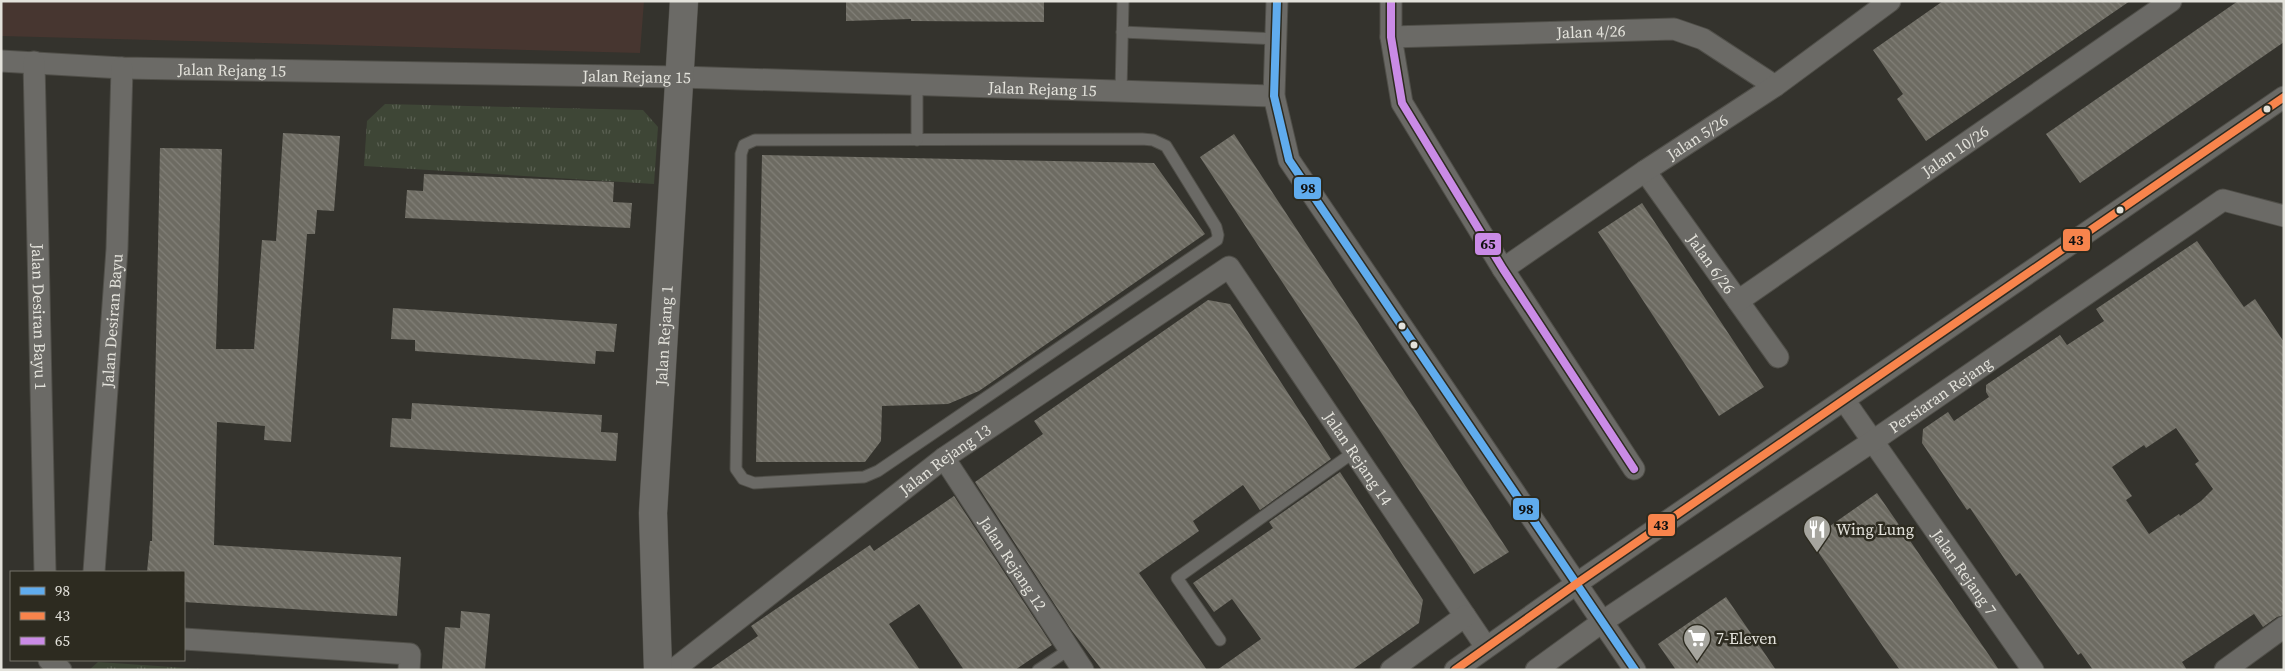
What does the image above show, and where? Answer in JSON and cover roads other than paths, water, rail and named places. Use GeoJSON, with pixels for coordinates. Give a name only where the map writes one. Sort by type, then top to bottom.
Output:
{"type":"FeatureCollection","features":[{"type":"Feature","properties":{"kind":"street","name":"Jalan Rejang 1"},"geometry":{"type":"LineString","coordinates":[[658,670],[653,513],[681,77],[684,1]]}},
{"type":"Feature","properties":{"kind":"street"},"geometry":{"type":"LineString","coordinates":[[1277,1],[1274,96],[1289,160],[1635,670]]}},
{"type":"Feature","properties":{"kind":"street"},"geometry":{"type":"LineString","coordinates":[[1391,1],[1391,37],[1402,103],[1503,269],[1634,469]]}},
{"type":"Feature","properties":{"kind":"street","name":"Jalan 10/26"},"geometry":{"type":"LineString","coordinates":[[1738,301],[2171,1]]}},
{"type":"Feature","properties":{"kind":"street","name":"Jalan 5/26"},"geometry":{"type":"LineString","coordinates":[[1503,269],[1645,171],[1775,86],[1888,2]]}},
{"type":"Feature","properties":{"kind":"street","name":"Jalan 4/26"},"geometry":{"type":"LineString","coordinates":[[1391,37],[1674,29],[1703,39],[1775,86]]}},
{"type":"Feature","properties":{"kind":"street","name":"Jalan Rejang 15"},"geometry":{"type":"LineString","coordinates":[[1,61],[122,68],[681,77],[1274,96]]}},
{"type":"Feature","properties":{"kind":"street","name":"Jalan Desiran Bayu 1"},"geometry":{"type":"LineString","coordinates":[[34,62],[44,571]]}},
{"type":"Feature","properties":{"kind":"street","name":"Jalan Desiran Bayu"},"geometry":{"type":"LineString","coordinates":[[94,571],[117,249],[122,68]]}},
{"type":"Feature","properties":{"kind":"street"},"geometry":{"type":"LineString","coordinates":[[1455,670],[1576,584],[2284,97]]}},
{"type":"Feature","properties":{"kind":"street","name":"Jalan 6/26"},"geometry":{"type":"LineString","coordinates":[[1645,171],[1778,357]]}},
{"type":"Feature","properties":{"kind":"street","name":"Persiaran Rejang"},"geometry":{"type":"LineString","coordinates":[[1536,670],[1602,622],[1873,441],[2223,200],[2284,216]]}},
{"type":"Feature","properties":{"kind":"street","name":"Jalan Rejang 14"},"geometry":{"type":"LineString","coordinates":[[1229,267],[1486,648]]}},
{"type":"Feature","properties":{"kind":"street","name":"Jalan Rejang 13"},"geometry":{"type":"LineString","coordinates":[[673,670],[944,458],[1229,267]]}},
{"type":"Feature","properties":{"kind":"street","name":"Jalan Rejang 7"},"geometry":{"type":"LineString","coordinates":[[1844,400],[2033,670]]}},
{"type":"Feature","properties":{"kind":"street","name":"Jalan Rejang 12"},"geometry":{"type":"LineString","coordinates":[[944,458],[1083,670]]}},
{"type":"Feature","properties":{"kind":"street"},"geometry":{"type":"LineString","coordinates":[[1391,670],[1465,616]]}},
{"type":"Feature","properties":{"kind":"street"},"geometry":{"type":"LineString","coordinates":[[2225,670],[2284,627]]}},
{"type":"Feature","properties":{"kind":"street"},"geometry":{"type":"LineString","coordinates":[[185,638],[409,662]]}},
{"type":"Feature","properties":{"kind":"street"},"geometry":{"type":"LineString","coordinates":[[50,661],[60,670]]}},
{"type":"Feature","properties":{"kind":"lane"},"geometry":{"type":"LineString","coordinates":[[1121,91],[1124,1]]}},
{"type":"Feature","properties":{"kind":"lane"},"geometry":{"type":"LineString","coordinates":[[1122,32],[1276,39]]}},
{"type":"Feature","properties":{"kind":"lane"},"geometry":{"type":"LineString","coordinates":[[917,85],[917,140]]}},
{"type":"Feature","properties":{"kind":"lane"},"geometry":{"type":"LineString","coordinates":[[755,140],[917,140],[1153,140],[1166,146],[1216,227],[1217,240],[878,471],[864,477],[754,483],[743,479],[736,469],[741,154],[744,145],[755,140]]}},
{"type":"Feature","properties":{"kind":"lane"},"geometry":{"type":"LineString","coordinates":[[1220,640],[1177,578],[1354,452]]}},
{"type":"Feature","properties":{"kind":"lane"},"geometry":{"type":"LineString","coordinates":[[1038,670],[1070,649]]}},
{"type":"Feature","properties":{"kind":"place","name":"Wing Lung"},"geometry":{"type":"Point","coordinates":[1817,553]}},
{"type":"Feature","properties":{"kind":"place","name":"7-Eleven"},"geometry":{"type":"Point","coordinates":[1697,662]}}]}
